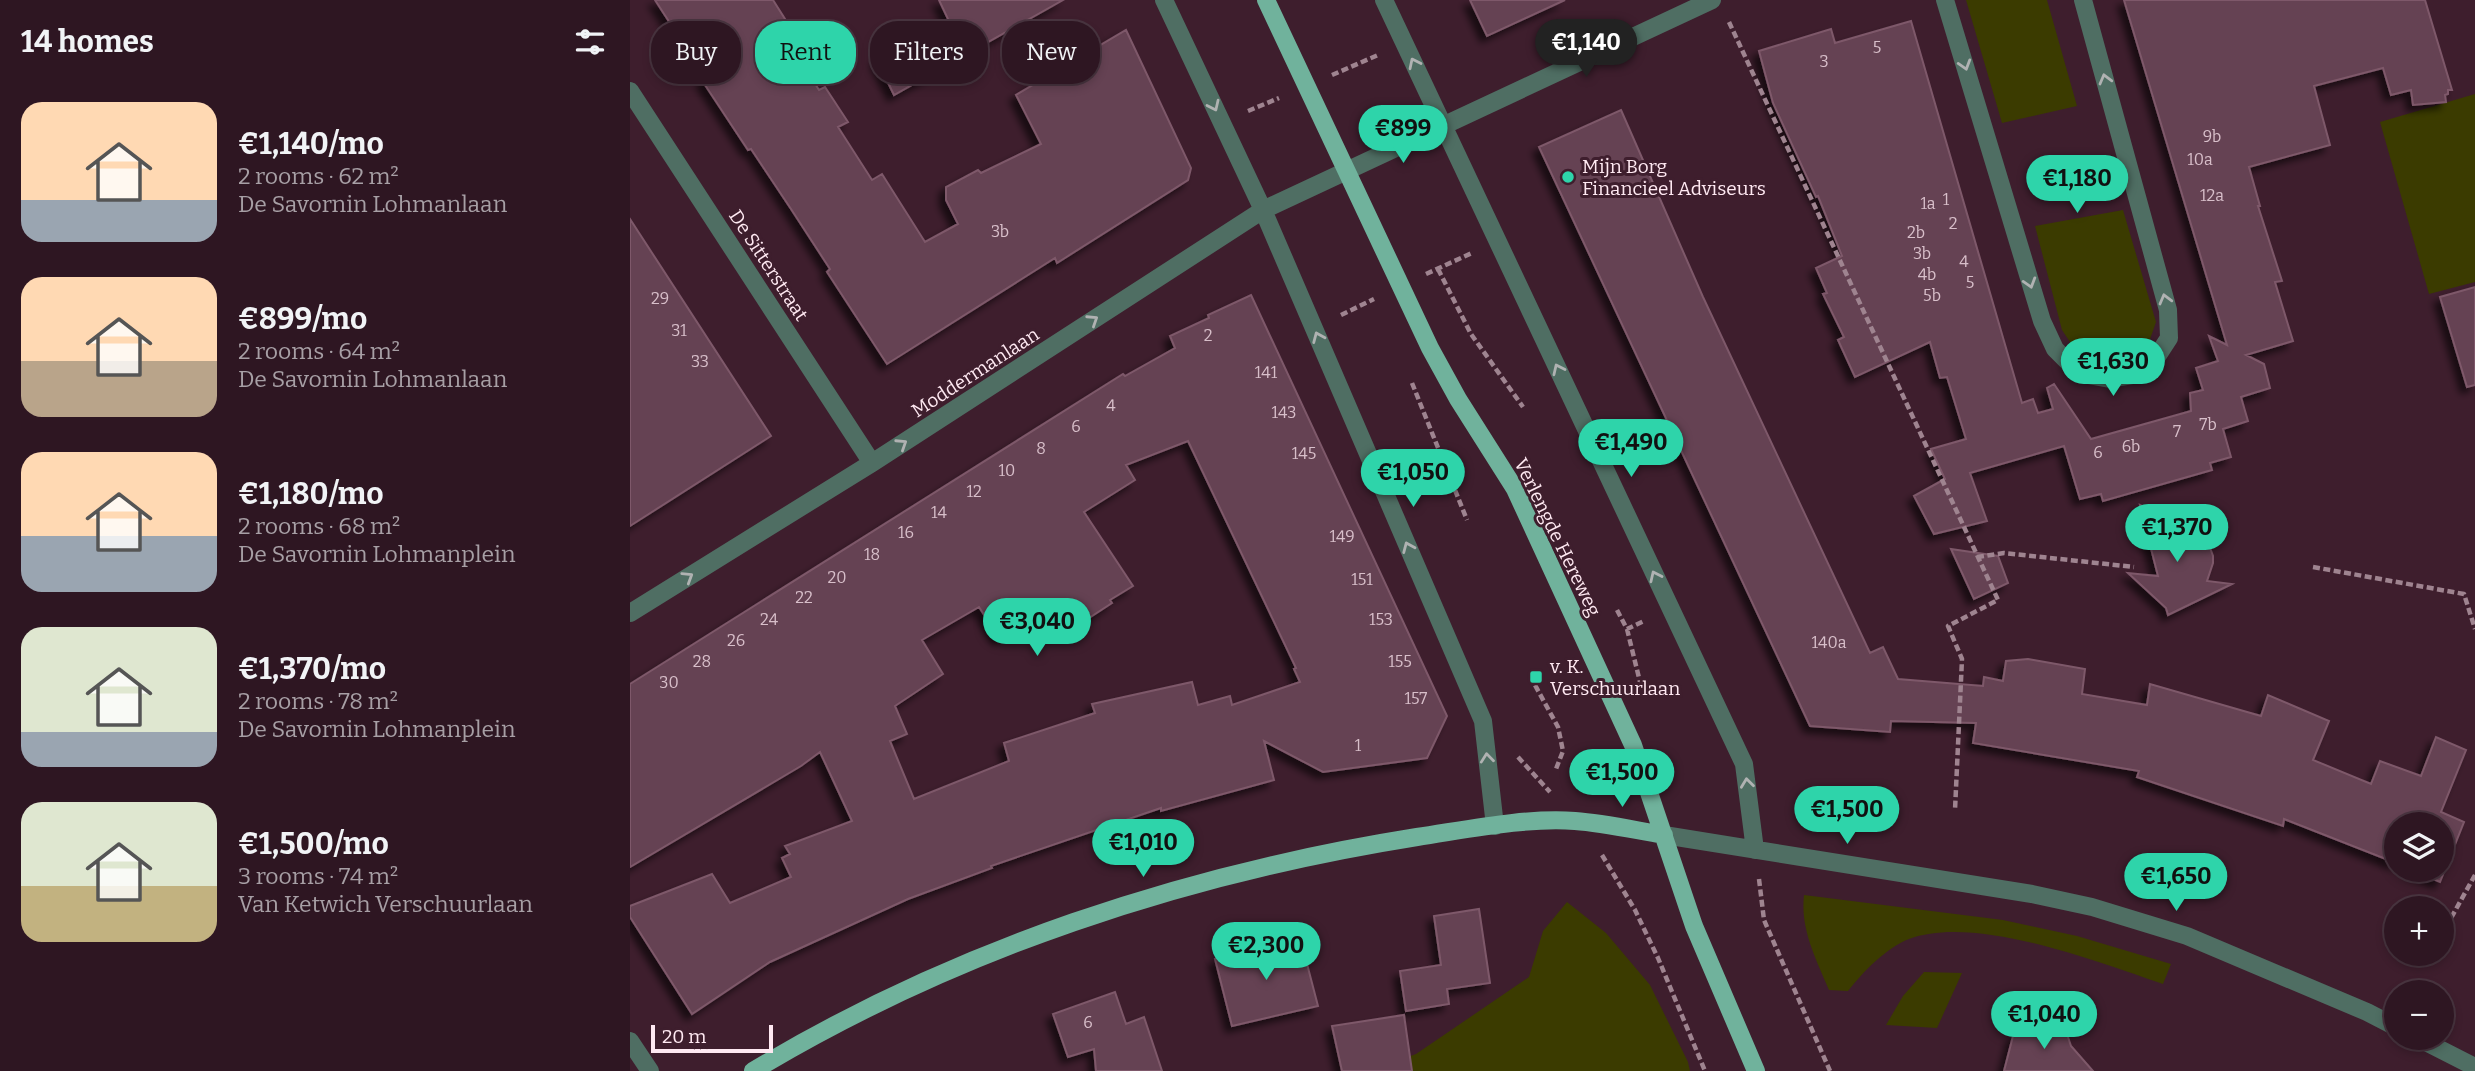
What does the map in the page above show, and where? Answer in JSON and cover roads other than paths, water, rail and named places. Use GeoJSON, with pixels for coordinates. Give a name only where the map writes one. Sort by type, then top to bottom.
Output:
{"type":"FeatureCollection","features":[{"type":"Feature","properties":{"kind":"main road","name":"Verlengde Hereweg"},"geometry":{"type":"LineString","coordinates":[[1266,0],[1430,348],[1458,399],[1515,489],[1633,745],[1694,926],[1756,1071]]}},
{"type":"Feature","properties":{"kind":"main road"},"geometry":{"type":"LineString","coordinates":[[753,1071],[775,1065],[903,992],[994,951],[1087,916],[1204,882],[1321,855],[1495,826],[1574,821],[1664,835]]}},
{"type":"Feature","properties":{"kind":"street"},"geometry":{"type":"LineString","coordinates":[[1164,0],[1263,210],[1483,721],[1495,826]]}},
{"type":"Feature","properties":{"kind":"street"},"geometry":{"type":"LineString","coordinates":[[1384,0],[1744,764],[1755,850]]}},
{"type":"Feature","properties":{"kind":"street"},"geometry":{"type":"LineString","coordinates":[[1945,0],[2042,321],[2055,349],[2072,366],[2088,375],[2109,379],[2139,374],[2156,358],[2169,338],[2168,310],[2083,0]]}},
{"type":"Feature","properties":{"kind":"street","name":"Moddermanlaan"},"geometry":{"type":"LineString","coordinates":[[630,614],[872,463],[1263,210],[1444,125],[1718,6]]}},
{"type":"Feature","properties":{"kind":"street","name":"De Sitterstraat"},"geometry":{"type":"LineString","coordinates":[[630,91],[872,463]]}},
{"type":"Feature","properties":{"kind":"street"},"geometry":{"type":"LineString","coordinates":[[1664,835],[2032,894],[2092,907],[2188,936],[2384,1021]]}},
{"type":"Feature","properties":{"kind":"street"},"geometry":{"type":"LineString","coordinates":[[630,1041],[650,1071]]}},
{"type":"Feature","properties":{"kind":"street"},"geometry":{"type":"LineString","coordinates":[[2442,1050],[2475,1067]]}},
{"type":"Feature","properties":{"kind":"place","name":"Mijn Borg Financieel Adviseurs"},"geometry":{"type":"Point","coordinates":[1568,177]}},
{"type":"Feature","properties":{"kind":"place","name":"v. K. Verschuurlaan"},"geometry":{"type":"Point","coordinates":[1536,677]}}]}
